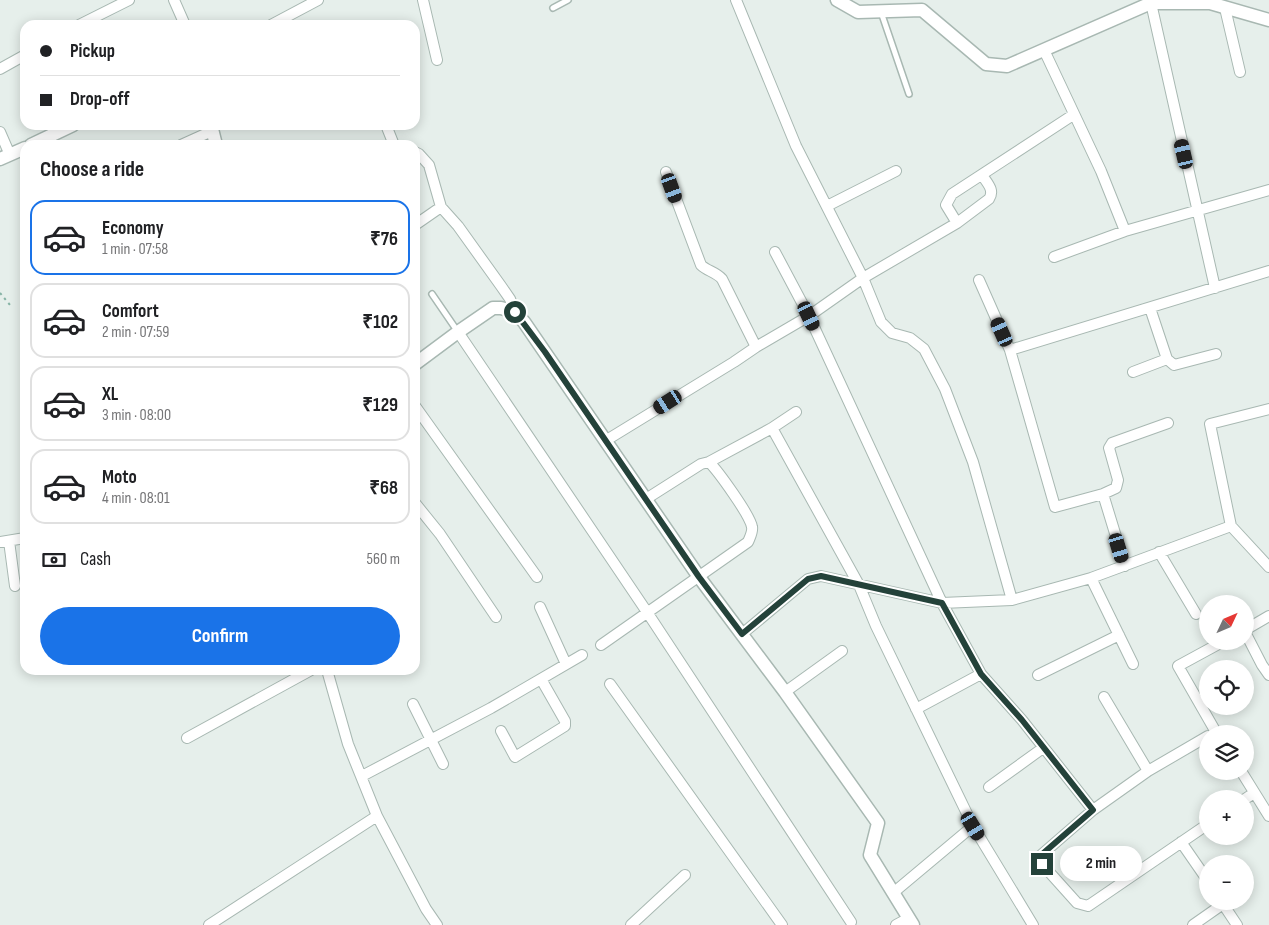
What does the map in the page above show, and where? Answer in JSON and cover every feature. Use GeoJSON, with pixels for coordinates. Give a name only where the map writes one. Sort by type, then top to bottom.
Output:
{"type":"FeatureCollection","features":[{"type":"Feature","properties":{"kind":"street"},"geometry":{"type":"LineString","coordinates":[[89,20],[129,0]]}},
{"type":"Feature","properties":{"kind":"street"},"geometry":{"type":"LineString","coordinates":[[174,0],[183,20]]}},
{"type":"Feature","properties":{"kind":"street"},"geometry":{"type":"LineString","coordinates":[[280,20],[318,0]]}},
{"type":"Feature","properties":{"kind":"street"},"geometry":{"type":"LineString","coordinates":[[423,0],[437,60]]}},
{"type":"Feature","properties":{"kind":"street"},"geometry":{"type":"LineString","coordinates":[[736,0],[796,146],[863,278],[881,322],[892,334],[910,338],[924,349],[946,389],[974,462],[1012,600]]}},
{"type":"Feature","properties":{"kind":"street"},"geometry":{"type":"LineString","coordinates":[[837,0],[858,12],[922,10],[986,64],[1007,66],[1151,3],[1210,3],[1269,20]]}},
{"type":"Feature","properties":{"kind":"street"},"geometry":{"type":"LineString","coordinates":[[1151,3],[1215,288]]}},
{"type":"Feature","properties":{"kind":"street"},"geometry":{"type":"LineString","coordinates":[[1225,8],[1240,72]]}},
{"type":"Feature","properties":{"kind":"street"},"geometry":{"type":"LineString","coordinates":[[1044,50],[1101,172],[1125,231]]}},
{"type":"Feature","properties":{"kind":"street"},"geometry":{"type":"LineString","coordinates":[[0,70],[20,58]]}},
{"type":"Feature","properties":{"kind":"street"},"geometry":{"type":"LineString","coordinates":[[957,223],[946,205],[948,200],[959,189],[1073,115]]}},
{"type":"Feature","properties":{"kind":"street"},"geometry":{"type":"LineString","coordinates":[[42,140],[62,130]]}},
{"type":"Feature","properties":{"kind":"street"},"geometry":{"type":"LineString","coordinates":[[190,140],[208,130]]}},
{"type":"Feature","properties":{"kind":"street"},"geometry":{"type":"LineString","coordinates":[[0,132],[5,157],[20,150]]}},
{"type":"Feature","properties":{"kind":"street"},"geometry":{"type":"LineString","coordinates":[[420,155],[429,166],[441,206],[458,226],[501,286],[510,299],[515,312],[524,322],[699,577],[785,692],[878,823],[870,855],[911,922],[896,925]]}},
{"type":"Feature","properties":{"kind":"street"},"geometry":{"type":"LineString","coordinates":[[827,206],[896,171]]}},
{"type":"Feature","properties":{"kind":"street"},"geometry":{"type":"LineString","coordinates":[[666,172],[701,265],[706,270],[718,274],[722,279],[756,347]]}},
{"type":"Feature","properties":{"kind":"street"},"geometry":{"type":"LineString","coordinates":[[605,441],[809,316],[863,278],[957,223],[992,195],[992,190],[982,175]]}},
{"type":"Feature","properties":{"kind":"street"},"geometry":{"type":"LineString","coordinates":[[1054,257],[1125,231],[1269,190]]}},
{"type":"Feature","properties":{"kind":"street"},"geometry":{"type":"LineString","coordinates":[[420,221],[441,206]]}},
{"type":"Feature","properties":{"kind":"street"},"geometry":{"type":"LineString","coordinates":[[775,252],[809,316],[942,603],[981,674],[1022,720],[1093,810]]}},
{"type":"Feature","properties":{"kind":"street"},"geometry":{"type":"LineString","coordinates":[[1010,350],[1269,271]]}},
{"type":"Feature","properties":{"kind":"street"},"geometry":{"type":"LineString","coordinates":[[979,280],[1010,350],[1053,505],[1057,507],[1103,494],[1116,488],[1118,480],[1109,448],[1112,442],[1168,423]]}},
{"type":"Feature","properties":{"kind":"street"},"geometry":{"type":"LineString","coordinates":[[420,360],[493,308],[515,312]]}},
{"type":"Feature","properties":{"kind":"street"},"geometry":{"type":"LineString","coordinates":[[1150,308],[1166,359],[1174,365],[1216,354]]}},
{"type":"Feature","properties":{"kind":"street"},"geometry":{"type":"LineString","coordinates":[[458,332],[647,612],[851,924]]}},
{"type":"Feature","properties":{"kind":"street"},"geometry":{"type":"LineString","coordinates":[[1133,372],[1166,359]]}},
{"type":"Feature","properties":{"kind":"street"},"geometry":{"type":"LineString","coordinates":[[1268,411],[1210,424],[1231,526],[1269,567]]}},
{"type":"Feature","properties":{"kind":"street"},"geometry":{"type":"LineString","coordinates":[[646,499],[701,464],[709,462],[772,428],[796,412]]}},
{"type":"Feature","properties":{"kind":"street"},"geometry":{"type":"LineString","coordinates":[[420,413],[537,577]]}},
{"type":"Feature","properties":{"kind":"street"},"geometry":{"type":"LineString","coordinates":[[772,428],[859,585],[876,626],[973,826],[1033,925]]}},
{"type":"Feature","properties":{"kind":"street"},"geometry":{"type":"LineString","coordinates":[[601,645],[748,542],[752,526],[734,494],[709,462]]}},
{"type":"Feature","properties":{"kind":"street"},"geometry":{"type":"LineString","coordinates":[[1103,494],[1125,566]]}},
{"type":"Feature","properties":{"kind":"street"},"geometry":{"type":"LineString","coordinates":[[420,509],[440,534],[496,617]]}},
{"type":"Feature","properties":{"kind":"street"},"geometry":{"type":"LineString","coordinates":[[742,634],[808,579],[821,576],[942,603],[1012,600],[1091,578],[1231,526]]}},
{"type":"Feature","properties":{"kind":"street"},"geometry":{"type":"LineString","coordinates":[[15,586],[5,541],[20,539]]}},
{"type":"Feature","properties":{"kind":"street"},"geometry":{"type":"LineString","coordinates":[[1159,552],[1196,614]]}},
{"type":"Feature","properties":{"kind":"street"},"geometry":{"type":"LineString","coordinates":[[1091,578],[1134,664]]}},
{"type":"Feature","properties":{"kind":"street"},"geometry":{"type":"LineString","coordinates":[[540,607],[566,664]]}},
{"type":"Feature","properties":{"kind":"street"},"geometry":{"type":"LineString","coordinates":[[1254,625],[1269,616]]}},
{"type":"Feature","properties":{"kind":"street"},"geometry":{"type":"LineString","coordinates":[[1038,675],[1119,635]]}},
{"type":"Feature","properties":{"kind":"street"},"geometry":{"type":"LineString","coordinates":[[1207,650],[1178,666],[1208,725]]}},
{"type":"Feature","properties":{"kind":"street"},"geometry":{"type":"LineString","coordinates":[[1254,650],[1269,675]]}},
{"type":"Feature","properties":{"kind":"street"},"geometry":{"type":"LineString","coordinates":[[785,692],[842,651]]}},
{"type":"Feature","properties":{"kind":"street"},"geometry":{"type":"LineString","coordinates":[[362,776],[491,708],[582,655]]}},
{"type":"Feature","properties":{"kind":"street"},"geometry":{"type":"LineString","coordinates":[[916,709],[981,674]]}},
{"type":"Feature","properties":{"kind":"street"},"geometry":{"type":"LineString","coordinates":[[187,738],[302,675]]}},
{"type":"Feature","properties":{"kind":"street"},"geometry":{"type":"LineString","coordinates":[[328,675],[348,744],[376,816],[426,909],[437,925]]}},
{"type":"Feature","properties":{"kind":"street"},"geometry":{"type":"LineString","coordinates":[[501,731],[515,757],[565,726],[565,721],[541,679]]}},
{"type":"Feature","properties":{"kind":"street"},"geometry":{"type":"LineString","coordinates":[[610,684],[782,925]]}},
{"type":"Feature","properties":{"kind":"street"},"geometry":{"type":"LineString","coordinates":[[1104,697],[1148,771]]}},
{"type":"Feature","properties":{"kind":"street"},"geometry":{"type":"LineString","coordinates":[[413,704],[443,764]]}},
{"type":"Feature","properties":{"kind":"street"},"geometry":{"type":"LineString","coordinates":[[1199,742],[1148,771],[1093,810],[1040,856],[1042,864],[1076,904],[1088,906],[1199,830]]}},
{"type":"Feature","properties":{"kind":"street"},"geometry":{"type":"LineString","coordinates":[[988,787],[1043,748]]}},
{"type":"Feature","properties":{"kind":"street"},"geometry":{"type":"LineString","coordinates":[[1254,793],[1269,815]]}},
{"type":"Feature","properties":{"kind":"street"},"geometry":{"type":"LineString","coordinates":[[209,925],[376,816]]}},
{"type":"Feature","properties":{"kind":"street"},"geometry":{"type":"LineString","coordinates":[[893,893],[973,826]]}},
{"type":"Feature","properties":{"kind":"street"},"geometry":{"type":"LineString","coordinates":[[1181,842],[1199,869]]}},
{"type":"Feature","properties":{"kind":"street"},"geometry":{"type":"LineString","coordinates":[[631,925],[685,875]]}},
{"type":"Feature","properties":{"kind":"street"},"geometry":{"type":"LineString","coordinates":[[1193,925],[1213,910]]}},
{"type":"Feature","properties":{"kind":"street"},"geometry":{"type":"LineString","coordinates":[[1227,910],[1237,925]]}},
{"type":"Feature","properties":{"kind":"lane"},"geometry":{"type":"LineString","coordinates":[[554,8],[568,0]]}},
{"type":"Feature","properties":{"kind":"lane"},"geometry":{"type":"LineString","coordinates":[[881,11],[909,94]]}},
{"type":"Feature","properties":{"kind":"lane"},"geometry":{"type":"LineString","coordinates":[[432,294],[458,332]]}},
{"type":"Feature","properties":{"kind":"path"},"geometry":{"type":"LineString","coordinates":[[0,293],[10,306]]}},
{"type":"Feature","properties":{"kind":"route"},"geometry":{"type":"LineString","coordinates":[[515,312],[545,352],[699,577],[742,634],[808,579],[821,576],[942,603],[981,674],[1022,720],[1093,810],[1040,856],[1042,864]]}}]}
